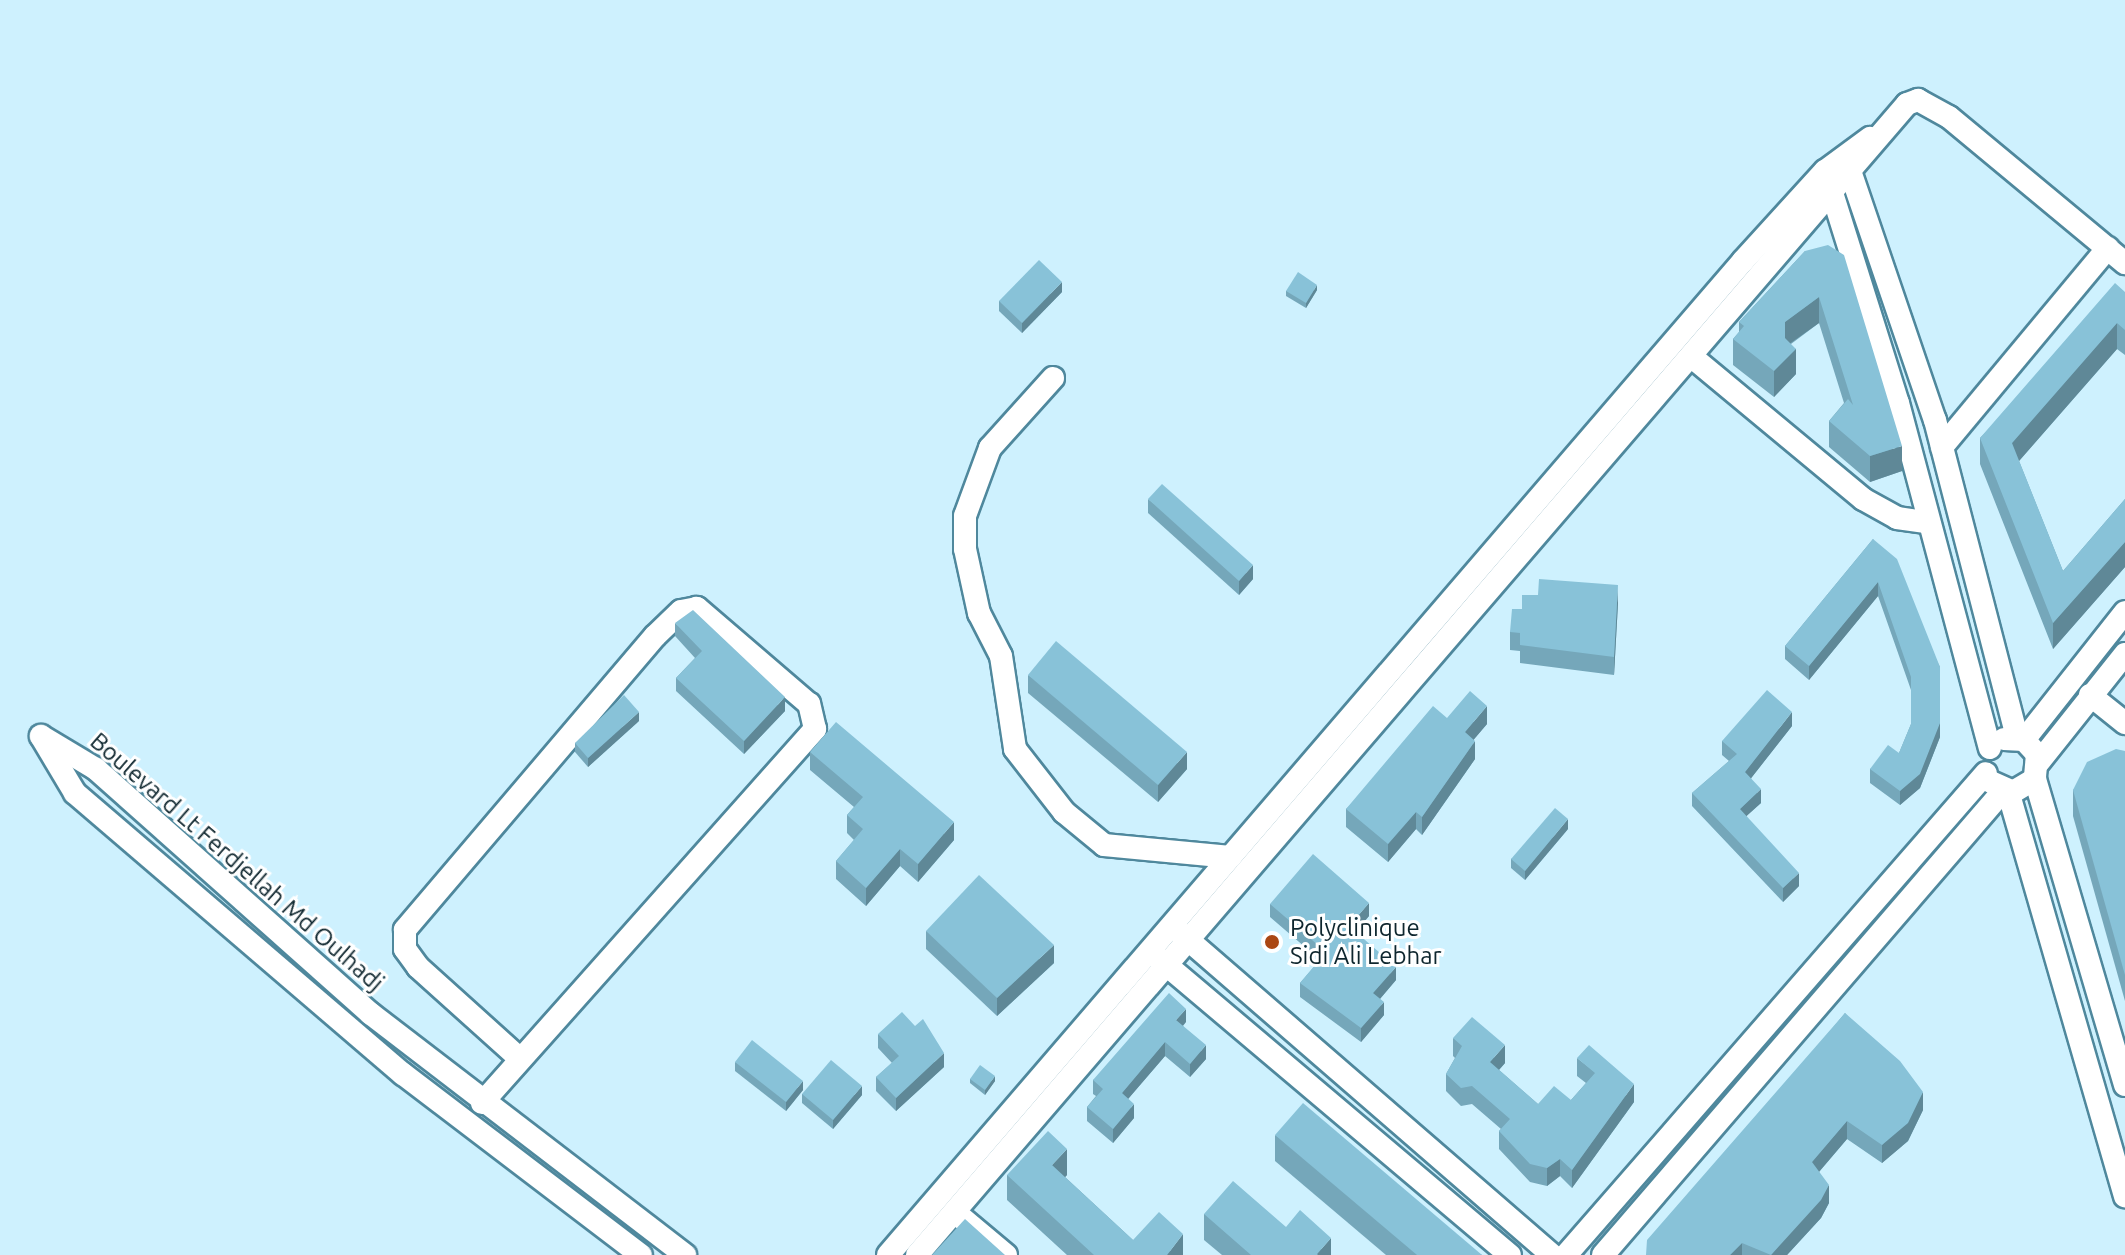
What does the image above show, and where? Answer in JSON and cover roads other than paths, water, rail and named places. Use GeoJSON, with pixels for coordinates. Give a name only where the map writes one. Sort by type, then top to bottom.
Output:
{"type":"FeatureCollection","features":[{"type":"Feature","properties":{"kind":"street"},"geometry":{"type":"LineString","coordinates":[[917,1255],[946,1204],[1171,925],[1829,182],[1907,104],[1932,106],[2125,263]]}},
{"type":"Feature","properties":{"kind":"street"},"geometry":{"type":"LineString","coordinates":[[1848,163],[1942,447],[2021,739],[2037,770],[2125,1085]]}},
{"type":"Feature","properties":{"kind":"street"},"geometry":{"type":"LineString","coordinates":[[888,1255],[946,1204],[1168,966],[1692,357],[1829,182]]}},
{"type":"Feature","properties":{"kind":"street"},"geometry":{"type":"LineString","coordinates":[[1566,1255],[1986,773],[1990,748],[1829,182]]}},
{"type":"Feature","properties":{"kind":"street"},"geometry":{"type":"LineString","coordinates":[[1942,447],[2108,248]]}},
{"type":"Feature","properties":{"kind":"street"},"geometry":{"type":"LineString","coordinates":[[1692,357],[1863,499],[1897,518],[1926,522]]}},
{"type":"Feature","properties":{"kind":"street"},"geometry":{"type":"LineString","coordinates":[[1053,378],[990,448],[965,516],[965,549],[979,613],[1001,656],[1015,749],[1064,812],[1104,845],[1230,857]]}},
{"type":"Feature","properties":{"kind":"street"},"geometry":{"type":"LineString","coordinates":[[482,1103],[815,729],[809,704],[697,608],[681,611],[655,636],[405,930],[405,949],[418,967],[520,1059]]}},
{"type":"Feature","properties":{"kind":"street"},"geometry":{"type":"LineString","coordinates":[[1990,748],[2021,739],[2125,612]]}},
{"type":"Feature","properties":{"kind":"street"},"geometry":{"type":"LineString","coordinates":[[1603,1255],[2006,791],[2037,770],[2090,695],[2125,654]]}},
{"type":"Feature","properties":{"kind":"street"},"geometry":{"type":"LineString","coordinates":[[2090,695],[2125,723]]}},
{"type":"Feature","properties":{"kind":"street","name":"Boulevard Lt Ferdjellah Md Oulhadj"},"geometry":{"type":"LineString","coordinates":[[641,1255],[403,1074],[75,793],[41,736],[96,769],[420,1054],[685,1255]]}},
{"type":"Feature","properties":{"kind":"street"},"geometry":{"type":"LineString","coordinates":[[1986,773],[2006,791],[2125,1196]]}},
{"type":"Feature","properties":{"kind":"street"},"geometry":{"type":"LineString","coordinates":[[1171,925],[1552,1255]]}},
{"type":"Feature","properties":{"kind":"street"},"geometry":{"type":"LineString","coordinates":[[1149,951],[1510,1255]]}},
{"type":"Feature","properties":{"kind":"street"},"geometry":{"type":"LineString","coordinates":[[403,1074],[420,1054]]}},
{"type":"Feature","properties":{"kind":"street"},"geometry":{"type":"LineString","coordinates":[[533,1174],[550,1153]]}},
{"type":"Feature","properties":{"kind":"street"},"geometry":{"type":"LineString","coordinates":[[946,1204],[1006,1255]]}},
{"type":"Feature","properties":{"kind":"place","name":"Polyclinique Sidi Ali Lebhar"},"geometry":{"type":"Point","coordinates":[1272,942]}}]}
